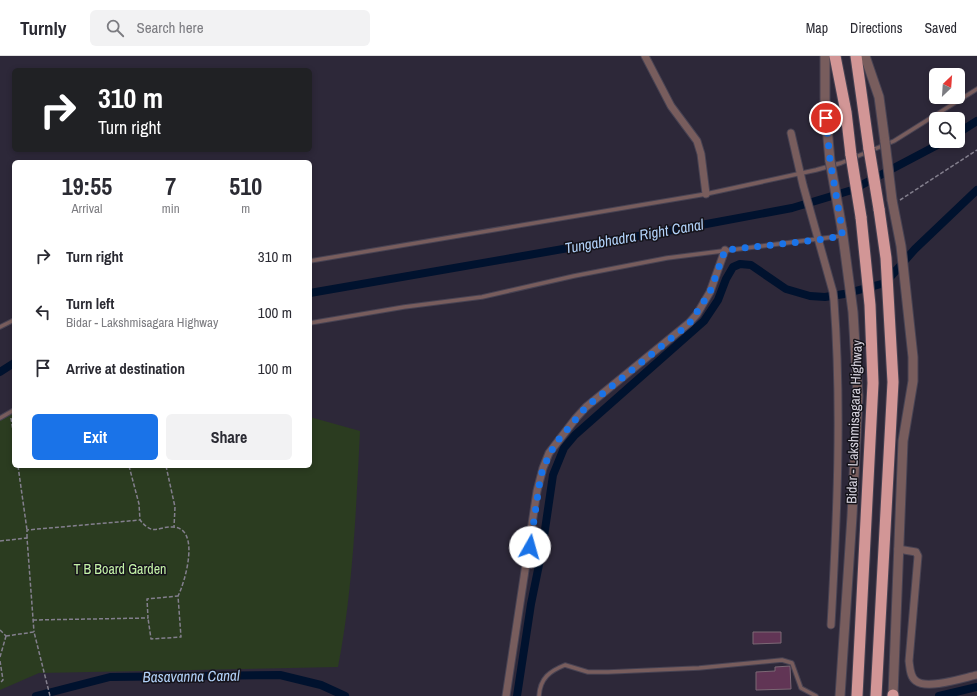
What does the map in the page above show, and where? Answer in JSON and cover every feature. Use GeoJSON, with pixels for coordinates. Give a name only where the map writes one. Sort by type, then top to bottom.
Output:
{"type":"FeatureCollection","features":[{"type":"Feature","properties":{"kind":"highway","name":"Bidar - Lakshmisagara Highway"},"geometry":{"type":"LineString","coordinates":[[835,56],[846,112],[867,273],[870,305],[873,383],[871,447],[857,696]]}},
{"type":"Feature","properties":{"kind":"highway"},"geometry":{"type":"LineString","coordinates":[[856,56],[869,148],[880,209],[886,258],[893,382],[876,696]]}},
{"type":"Feature","properties":{"kind":"street"},"geometry":{"type":"LineString","coordinates":[[646,56],[671,106],[697,142],[701,154],[706,194]]}},
{"type":"Feature","properties":{"kind":"street","name":"Bidar - Lakshmisagara Highway"},"geometry":{"type":"LineString","coordinates":[[825,56],[825,104],[830,160],[853,312],[858,396],[840,696]]}},
{"type":"Feature","properties":{"kind":"street"},"geometry":{"type":"LineString","coordinates":[[865,56],[879,97],[893,202],[901,246],[911,334],[913,381],[903,441],[893,696]]}},
{"type":"Feature","properties":{"kind":"street"},"geometry":{"type":"LineString","coordinates":[[791,133],[800,174],[834,301],[837,386],[837,527],[832,625]]}},
{"type":"Feature","properties":{"kind":"street"},"geometry":{"type":"LineString","coordinates":[[506,696],[538,491],[543,468],[549,453],[586,407],[689,324],[710,292],[725,250]]}},
{"type":"Feature","properties":{"kind":"street"},"geometry":{"type":"LineString","coordinates":[[898,549],[913,550],[918,556],[909,662],[913,678],[917,682],[929,685],[977,675]]}},
{"type":"Feature","properties":{"kind":"lane"},"geometry":{"type":"LineString","coordinates":[[312,261],[706,194],[800,174],[841,163],[894,142],[977,89]]}},
{"type":"Feature","properties":{"kind":"lane"},"geometry":{"type":"LineString","coordinates":[[312,323],[391,308],[482,297],[574,276],[667,258],[818,240],[842,232]]}},
{"type":"Feature","properties":{"kind":"lane"},"geometry":{"type":"LineString","coordinates":[[0,327],[12,321]]}},
{"type":"Feature","properties":{"kind":"lane"},"geometry":{"type":"LineString","coordinates":[[0,418],[12,411]]}},
{"type":"Feature","properties":{"kind":"lane"},"geometry":{"type":"LineString","coordinates":[[539,696],[541,683],[545,677],[565,665],[588,672],[608,672],[699,668],[782,660],[792,663],[802,688],[816,696]]}},
{"type":"Feature","properties":{"kind":"path"},"geometry":{"type":"LineString","coordinates":[[893,202],[977,150]]}},
{"type":"Feature","properties":{"kind":"path"},"geometry":{"type":"LineString","coordinates":[[18,468],[27,530],[34,632],[50,696]]}},
{"type":"Feature","properties":{"kind":"path"},"geometry":{"type":"LineString","coordinates":[[130,468],[138,500],[140,520],[150,529],[156,531],[174,527],[183,531],[189,543],[187,572],[178,596],[181,637],[151,639],[147,599],[178,596]]}},
{"type":"Feature","properties":{"kind":"path"},"geometry":{"type":"LineString","coordinates":[[166,468],[175,507],[174,527]]}},
{"type":"Feature","properties":{"kind":"path"},"geometry":{"type":"LineString","coordinates":[[27,530],[140,520]]}},
{"type":"Feature","properties":{"kind":"path"},"geometry":{"type":"LineString","coordinates":[[0,541],[27,538]]}},
{"type":"Feature","properties":{"kind":"path"},"geometry":{"type":"LineString","coordinates":[[33,620],[148,618]]}},
{"type":"Feature","properties":{"kind":"path"},"geometry":{"type":"LineString","coordinates":[[0,630],[6,636]]}},
{"type":"Feature","properties":{"kind":"path"},"geometry":{"type":"LineString","coordinates":[[6,636],[34,632]]}},
{"type":"Feature","properties":{"kind":"path"},"geometry":{"type":"LineString","coordinates":[[0,657],[6,636]]}},
{"type":"Feature","properties":{"kind":"path"},"geometry":{"type":"LineString","coordinates":[[0,661],[3,680],[0,683]]}},
{"type":"Feature","properties":{"kind":"green space","name":"T B Board Garden"},"geometry":{"type":"Polygon","coordinates":[[[12,411],[12,468],[312,468],[312,418],[360,431],[350,579],[338,667],[39,673],[0,690],[0,419],[12,411]]]}},
{"type":"Feature","properties":{"kind":"building"},"geometry":{"type":"Polygon","coordinates":[[[753,632],[781,632],[781,643],[753,644],[753,632]]]}},
{"type":"Feature","properties":{"kind":"building"},"geometry":{"type":"Polygon","coordinates":[[[790,666],[791,689],[756,690],[756,672],[775,671],[775,667],[790,666]]]}},
{"type":"Feature","properties":{"kind":"waterway","name":"Tungabhadra Right Canal"},"geometry":{"type":"LineString","coordinates":[[965,129],[977,121]]}},
{"type":"Feature","properties":{"kind":"waterway","name":"Tungabhadra Right Canal"},"geometry":{"type":"LineString","coordinates":[[312,293],[792,208],[852,190],[932,148]]}},
{"type":"Feature","properties":{"kind":"waterway"},"geometry":{"type":"LineString","coordinates":[[517,696],[531,604],[542,550],[553,475],[564,448],[575,435],[704,321],[718,300],[726,279],[733,267],[740,264],[751,265],[786,289],[810,296],[825,297],[844,294],[885,283],[915,249],[977,190]]}},
{"type":"Feature","properties":{"kind":"waterway","name":"Tungabhadra Right Canal"},"geometry":{"type":"LineString","coordinates":[[0,372],[12,364]]}},
{"type":"Feature","properties":{"kind":"waterway","name":"Basavanna Canal"},"geometry":{"type":"LineString","coordinates":[[36,696],[110,677],[280,675],[321,685],[345,696]]}},
{"type":"Feature","properties":{"kind":"waterway","name":"Basavanna Canal"},"geometry":{"type":"LineString","coordinates":[[939,696],[977,687]]}},
{"type":"Feature","properties":{"kind":"route"},"geometry":{"type":"LineString","coordinates":[[530,547],[540,480],[549,453],[586,407],[689,324],[697,314],[710,292],[725,250],[842,236],[830,160],[826,118]]}}]}
